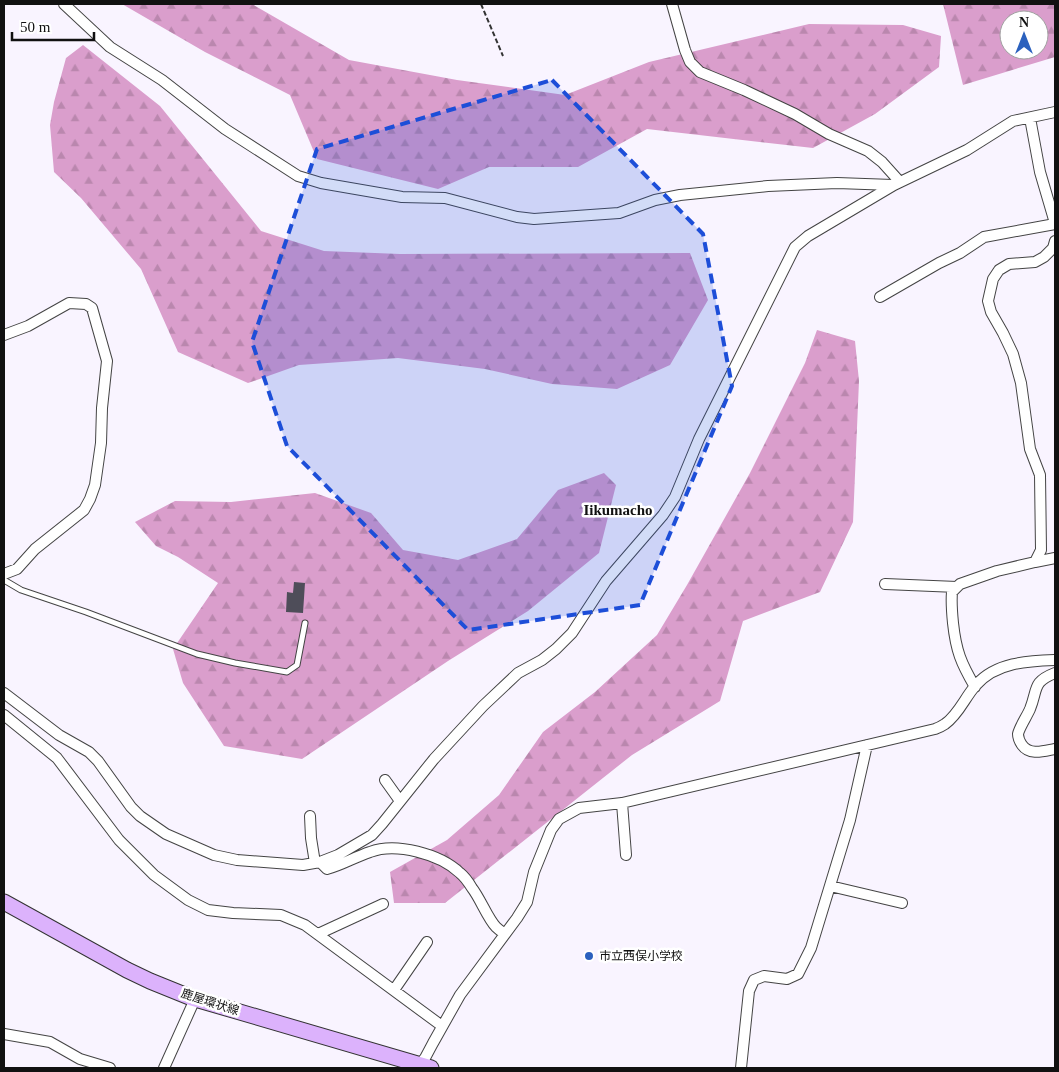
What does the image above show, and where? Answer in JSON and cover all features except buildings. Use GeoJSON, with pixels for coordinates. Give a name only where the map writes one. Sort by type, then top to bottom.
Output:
{"type":"FeatureCollection","features":[{"type":"Feature","properties":{"kind":"main road","name":"鹿屋環状線"},"geometry":{"type":"LineString","coordinates":[[4,902],[135,974],[195,999],[425,1066]]}},
{"type":"Feature","properties":{"kind":"street"},"geometry":{"type":"LineString","coordinates":[[64,4],[110,47],[162,80],[225,129],[298,176],[321,183],[402,197],[445,198],[517,217],[534,219],[619,212],[655,200],[680,195],[768,186],[837,183],[897,184]]}},
{"type":"Feature","properties":{"kind":"street"},"geometry":{"type":"LineString","coordinates":[[672,4],[685,50],[690,62],[700,72],[744,90],[795,114],[830,134],[868,151],[882,162],[897,184]]}},
{"type":"Feature","properties":{"kind":"street"},"geometry":{"type":"LineString","coordinates":[[4,693],[59,735],[89,752],[98,761],[131,807],[140,816],[166,834],[214,855],[230,858],[303,865],[338,856],[372,835],[434,759],[483,706],[518,673],[542,660],[572,633],[606,581],[663,515],[675,497],[699,439],[795,247],[808,236],[897,184],[967,150],[993,132],[1014,121],[1055,112]]}},
{"type":"Feature","properties":{"kind":"street"},"geometry":{"type":"LineString","coordinates":[[880,297],[960,253],[984,237],[1055,224],[1040,172],[1030,118]]}},
{"type":"Feature","properties":{"kind":"street"},"geometry":{"type":"LineString","coordinates":[[1035,562],[1041,550],[1040,476],[1030,449],[1021,383],[1013,354],[991,312],[988,301],[993,279],[999,270],[1010,264],[1035,262],[1044,257],[1052,248],[1055,240]]}},
{"type":"Feature","properties":{"kind":"street"},"geometry":{"type":"LineString","coordinates":[[4,335],[28,326],[69,303],[86,304],[92,308],[107,361],[102,408],[101,443],[95,485],[90,499],[84,510],[35,549],[17,569],[4,574]]}},
{"type":"Feature","properties":{"kind":"street"},"geometry":{"type":"LineString","coordinates":[[975,687],[964,668],[956,646],[951,602],[952,592],[960,584],[996,571],[1055,558]]}},
{"type":"Feature","properties":{"kind":"street"},"geometry":{"type":"LineString","coordinates":[[885,584],[957,587]]}},
{"type":"Feature","properties":{"kind":"street"},"geometry":{"type":"LineString","coordinates":[[425,1066],[425,1058],[460,995],[527,902],[534,872],[551,830],[559,819],[579,808],[622,803],[935,729],[945,724],[977,684],[996,669],[1024,662],[1055,660]]}},
{"type":"Feature","properties":{"kind":"street"},"geometry":{"type":"LineString","coordinates":[[1055,673],[1039,681],[1018,734],[1020,742],[1025,749],[1036,752],[1055,749]]}},
{"type":"Feature","properties":{"kind":"street"},"geometry":{"type":"LineString","coordinates":[[4,715],[57,758],[119,840],[154,875],[188,900],[208,910],[281,915],[305,925],[442,1026]]}},
{"type":"Feature","properties":{"kind":"street"},"geometry":{"type":"LineString","coordinates":[[741,1068],[749,991],[754,980],[764,976],[787,979],[798,974],[811,948],[850,820],[867,744]]}},
{"type":"Feature","properties":{"kind":"street"},"geometry":{"type":"LineString","coordinates":[[384,780],[400,801]]}},
{"type":"Feature","properties":{"kind":"street"},"geometry":{"type":"LineString","coordinates":[[622,803],[626,855]]}},
{"type":"Feature","properties":{"kind":"street"},"geometry":{"type":"LineString","coordinates":[[310,816],[311,838],[318,862],[327,869],[337,867],[371,851],[384,849],[420,852],[446,862],[461,873],[495,926],[505,934]]}},
{"type":"Feature","properties":{"kind":"street"},"geometry":{"type":"LineString","coordinates":[[830,886],[902,903]]}},
{"type":"Feature","properties":{"kind":"street"},"geometry":{"type":"LineString","coordinates":[[318,934],[383,904]]}},
{"type":"Feature","properties":{"kind":"street"},"geometry":{"type":"LineString","coordinates":[[394,990],[427,942]]}},
{"type":"Feature","properties":{"kind":"street"},"geometry":{"type":"LineString","coordinates":[[164,1068],[195,999]]}},
{"type":"Feature","properties":{"kind":"street"},"geometry":{"type":"LineString","coordinates":[[4,1034],[50,1042],[80,1059],[110,1068]]}},
{"type":"Feature","properties":{"kind":"lane"},"geometry":{"type":"LineString","coordinates":[[4,580],[21,590],[86,612],[197,654],[287,672],[297,665],[305,623]]}},
{"type":"Feature","properties":{"kind":"path"},"geometry":{"type":"LineString","coordinates":[[481,4],[502,56]]}},
{"type":"Feature","properties":{"kind":"highlighted area"},"geometry":{"type":"Polygon","coordinates":[[[552,80],[703,234],[732,386],[640,605],[468,630],[287,446],[252,342],[317,149],[552,80]]]}},
{"type":"Feature","properties":{"kind":"green space"},"geometry":{"type":"Polygon","coordinates":[[[122,4],[252,4],[349,60],[457,80],[565,95],[649,62],[809,24],[903,25],[941,36],[939,67],[875,114],[813,148],[647,129],[578,167],[489,167],[438,189],[317,159],[290,95],[205,52],[122,4]]]}},
{"type":"Feature","properties":{"kind":"green space"},"geometry":{"type":"Polygon","coordinates":[[[943,4],[1055,4],[1055,57],[1049,59],[1049,10],[999,10],[999,60],[1045,60],[963,85],[943,4]]]}},
{"type":"Feature","properties":{"kind":"green space"},"geometry":{"type":"Polygon","coordinates":[[[83,45],[160,106],[261,231],[324,251],[400,254],[690,253],[708,300],[670,365],[617,389],[552,384],[485,369],[398,358],[299,365],[248,383],[178,352],[141,269],[81,198],[54,172],[50,125],[54,102],[66,58],[83,45]]]}},
{"type":"Feature","properties":{"kind":"green space"},"geometry":{"type":"Polygon","coordinates":[[[817,330],[855,341],[859,381],[853,522],[820,592],[743,621],[720,701],[632,755],[445,903],[394,903],[390,872],[447,840],[499,795],[543,732],[595,692],[657,635],[750,473],[805,363],[817,330]]]}},
{"type":"Feature","properties":{"kind":"green space"},"geometry":{"type":"Polygon","coordinates":[[[604,473],[616,485],[599,553],[528,611],[448,661],[302,759],[224,746],[183,683],[173,649],[218,583],[178,557],[156,546],[135,522],[175,501],[231,502],[315,493],[371,513],[403,550],[458,560],[517,539],[558,490],[604,473]]]}},
{"type":"Feature","properties":{"kind":"place","name":"市立西俣小学校"},"geometry":{"type":"Point","coordinates":[589,956]}},
{"type":"Feature","properties":{"kind":"district","name":"Iikumacho"},"geometry":{"type":"Point","coordinates":[618,510]}}]}
